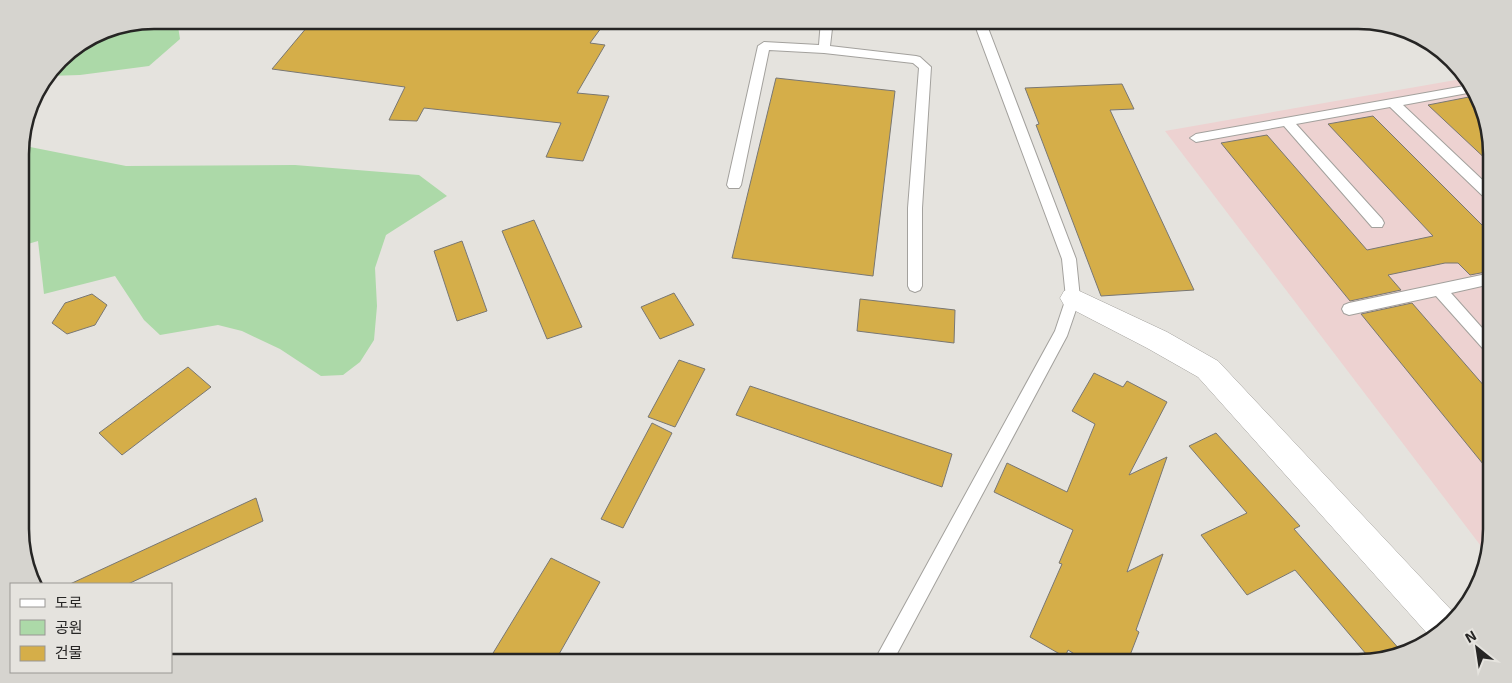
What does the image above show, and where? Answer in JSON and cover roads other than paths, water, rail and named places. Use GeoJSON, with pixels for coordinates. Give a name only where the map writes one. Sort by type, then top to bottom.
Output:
{"type":"FeatureCollection","features":[{"type":"Feature","properties":{"kind":"street"},"geometry":{"type":"LineString","coordinates":[[1073,298],[1157,340],[1208,369],[1440,623]]}},
{"type":"Feature","properties":{"kind":"lane"},"geometry":{"type":"LineString","coordinates":[[824,49],[826,29]]}},
{"type":"Feature","properties":{"kind":"lane"},"geometry":{"type":"LineString","coordinates":[[887,654],[1062,332],[1073,298],[1069,259],[982,29]]}},
{"type":"Feature","properties":{"kind":"lane"},"geometry":{"type":"LineString","coordinates":[[734,185],[764,46],[824,49],[916,60],[925,67],[915,208],[915,286]]}},
{"type":"Feature","properties":{"kind":"lane"},"geometry":{"type":"LineString","coordinates":[[1196,138],[1465,90]]}},
{"type":"Feature","properties":{"kind":"lane"},"geometry":{"type":"LineString","coordinates":[[1393,103],[1483,188]]}},
{"type":"Feature","properties":{"kind":"lane"},"geometry":{"type":"LineString","coordinates":[[1287,122],[1377,223]]}},
{"type":"Feature","properties":{"kind":"lane"},"geometry":{"type":"LineString","coordinates":[[1349,309],[1483,281]]}},
{"type":"Feature","properties":{"kind":"lane"},"geometry":{"type":"LineString","coordinates":[[1439,290],[1483,338]]}}]}
